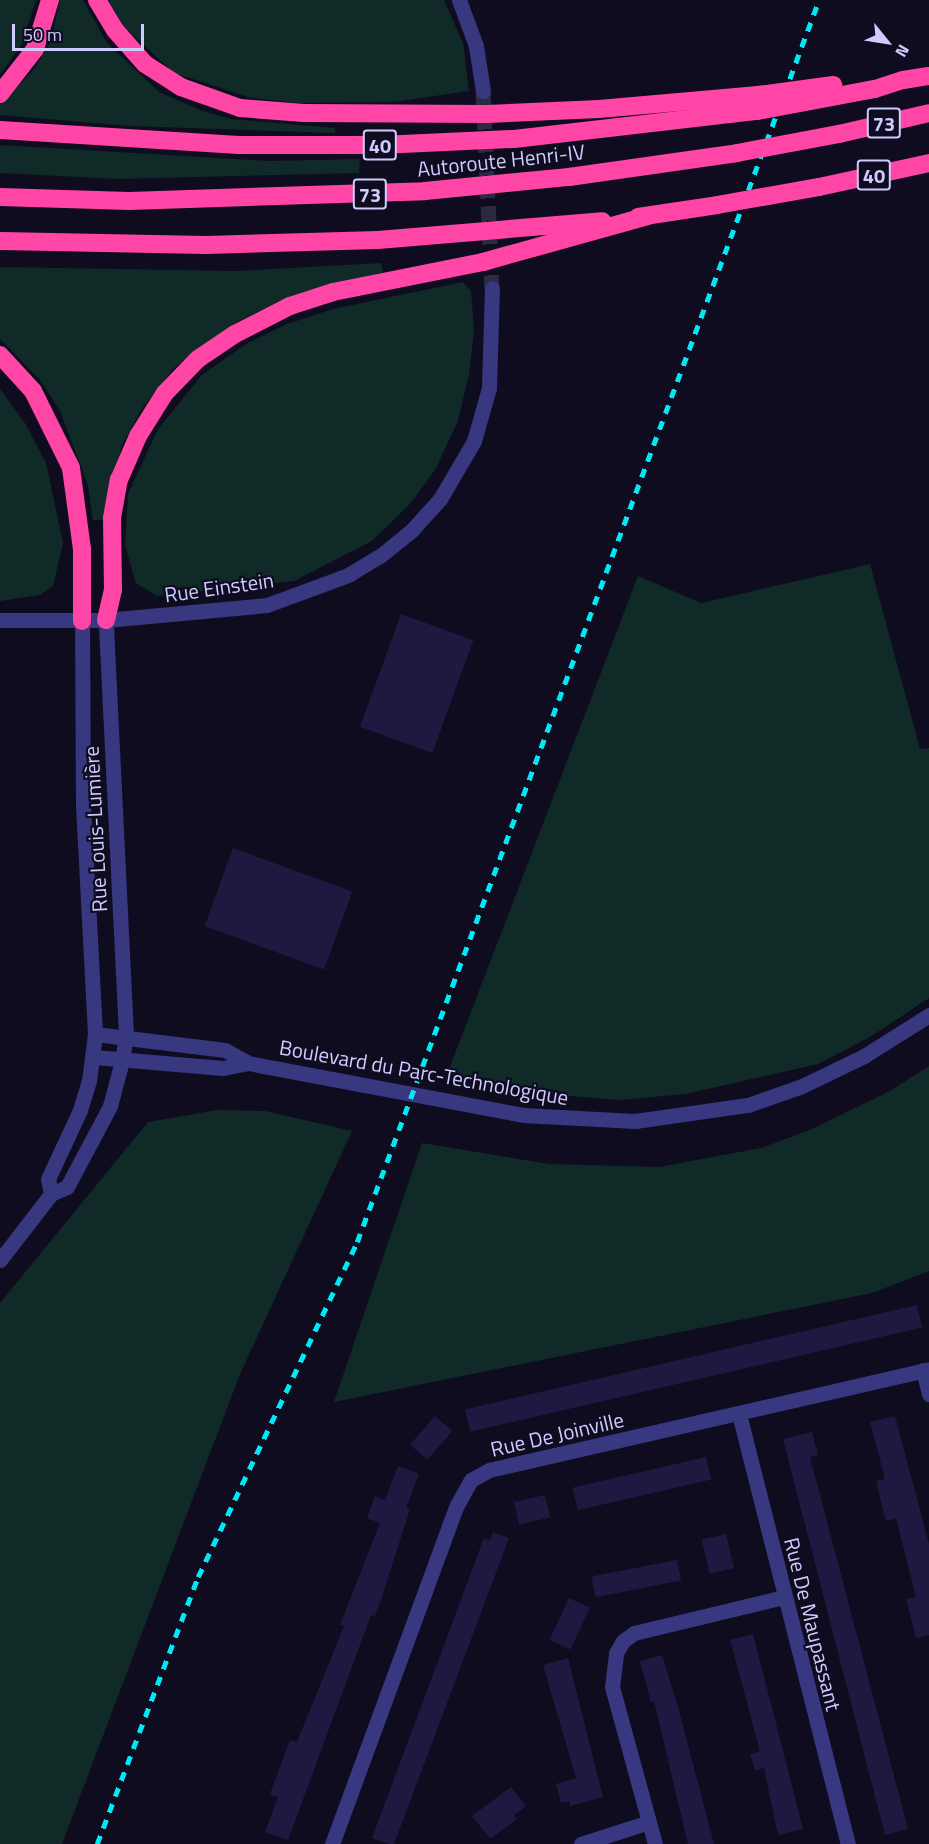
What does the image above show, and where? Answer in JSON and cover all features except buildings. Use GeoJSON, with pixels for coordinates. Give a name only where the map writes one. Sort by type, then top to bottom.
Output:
{"type":"FeatureCollection","features":[{"type":"Feature","properties":{"kind":"highway"},"geometry":{"type":"LineString","coordinates":[[0,94],[34,49],[50,0]]}},
{"type":"Feature","properties":{"kind":"highway"},"geometry":{"type":"LineString","coordinates":[[97,0],[115,30],[145,64],[181,87],[240,108],[304,113],[488,114],[757,103]]}},
{"type":"Feature","properties":{"kind":"highway","name":"40"},"geometry":{"type":"LineString","coordinates":[[0,130],[239,145],[380,145],[525,138],[757,103],[875,89],[903,80],[929,76]]}},
{"type":"Feature","properties":{"kind":"highway","name":"Autoroute Henri-IV"},"geometry":{"type":"LineString","coordinates":[[0,197],[153,201],[426,191],[569,177],[737,153],[839,134],[929,113]]}},
{"type":"Feature","properties":{"kind":"highway","name":"40"},"geometry":{"type":"LineString","coordinates":[[0,241],[206,245],[378,240],[648,216],[819,187],[929,162]]}},
{"type":"Feature","properties":{"kind":"highway"},"geometry":{"type":"LineString","coordinates":[[106,621],[113,590],[112,518],[120,480],[138,436],[165,393],[198,359],[236,334],[290,306],[333,292],[391,277],[483,262],[648,216]]}},
{"type":"Feature","properties":{"kind":"highway"},"geometry":{"type":"LineString","coordinates":[[0,355],[33,391],[71,468],[82,549],[82,621]]}},
{"type":"Feature","properties":{"kind":"street"},"geometry":{"type":"LineString","coordinates":[[459,0],[476,46],[483,91]]}},
{"type":"Feature","properties":{"kind":"street","name":"Rue Einstein"},"geometry":{"type":"LineString","coordinates":[[0,620],[106,621],[267,605],[348,575],[411,531],[440,499],[474,441],[489,388],[492,288]]}},
{"type":"Feature","properties":{"kind":"street","name":"Rue Louis-Lumière"},"geometry":{"type":"LineString","coordinates":[[82,621],[84,806],[95,1034]]}},
{"type":"Feature","properties":{"kind":"street","name":"Rue Louis-Lumière"},"geometry":{"type":"LineString","coordinates":[[106,621],[126,1035]]}},
{"type":"Feature","properties":{"kind":"street","name":"Boulevard du Parc-Technologique"},"geometry":{"type":"LineString","coordinates":[[95,1034],[126,1035],[225,1050],[248,1063],[523,1115],[635,1121],[706,1113],[791,1090],[864,1056],[929,1015]]}},
{"type":"Feature","properties":{"kind":"street"},"geometry":{"type":"LineString","coordinates":[[51,1194],[48,1179],[80,1110],[94,1057],[95,1034]]}},
{"type":"Feature","properties":{"kind":"street"},"geometry":{"type":"LineString","coordinates":[[0,1260],[51,1194],[67,1187],[93,1144],[110,1106],[122,1061],[126,1035]]}},
{"type":"Feature","properties":{"kind":"street","name":"Boulevard du Parc-Technologique"},"geometry":{"type":"LineString","coordinates":[[94,1057],[223,1068],[248,1063]]}},
{"type":"Feature","properties":{"kind":"street"},"geometry":{"type":"LineString","coordinates":[[926,1370],[929,1394]]}},
{"type":"Feature","properties":{"kind":"street","name":"Rue De Joinville"},"geometry":{"type":"LineString","coordinates":[[332,1844],[457,1505],[471,1480],[489,1470],[926,1370]]}},
{"type":"Feature","properties":{"kind":"street","name":"Rue De Maupassant"},"geometry":{"type":"LineString","coordinates":[[739,1414],[848,1844]]}},
{"type":"Feature","properties":{"kind":"street"},"geometry":{"type":"LineString","coordinates":[[655,1844],[612,1687],[612,1668],[623,1641],[634,1633],[784,1597]]}},
{"type":"Feature","properties":{"kind":"street"},"geometry":{"type":"LineString","coordinates":[[581,1844],[649,1822]]}},
{"type":"Feature","properties":{"kind":"green space"},"geometry":{"type":"Polygon","coordinates":[[[0,0],[36,0],[22,44],[0,75],[0,0]]]}},
{"type":"Feature","properties":{"kind":"green space"},"geometry":{"type":"Polygon","coordinates":[[[60,0],[83,0],[107,43],[159,92],[200,110],[231,119],[335,128],[335,133],[128,126],[0,115],[0,105],[35,68],[51,41],[60,0]]]}},
{"type":"Feature","properties":{"kind":"green space"},"geometry":{"type":"Polygon","coordinates":[[[108,0],[444,0],[463,43],[469,91],[394,102],[300,103],[251,98],[174,73],[126,29],[108,0]]]}},
{"type":"Feature","properties":{"kind":"green space"},"geometry":{"type":"Polygon","coordinates":[[[0,145],[269,161],[360,159],[359,173],[118,179],[0,173],[0,145]]]}},
{"type":"Feature","properties":{"kind":"green space"},"geometry":{"type":"Polygon","coordinates":[[[381,263],[383,272],[279,301],[235,323],[174,368],[143,407],[122,445],[103,520],[93,520],[88,485],[60,411],[40,380],[0,339],[0,267],[236,271],[381,263]]]}},
{"type":"Feature","properties":{"kind":"green space"},"geometry":{"type":"Polygon","coordinates":[[[463,282],[471,291],[474,330],[469,374],[458,421],[435,470],[409,505],[372,541],[294,581],[157,596],[136,583],[125,546],[128,494],[158,429],[202,375],[246,344],[287,324],[333,309],[463,282]]]}},
{"type":"Feature","properties":{"kind":"green space"},"geometry":{"type":"Polygon","coordinates":[[[0,389],[25,423],[46,463],[63,543],[53,586],[40,595],[0,601],[0,389]]]}},
{"type":"Feature","properties":{"kind":"green space"},"geometry":{"type":"Polygon","coordinates":[[[870,564],[920,749],[929,748],[929,998],[870,1037],[818,1064],[685,1094],[619,1100],[556,1095],[446,1077],[638,576],[701,603],[870,564]]]}},
{"type":"Feature","properties":{"kind":"green space"},"geometry":{"type":"Polygon","coordinates":[[[929,1066],[929,1271],[872,1293],[334,1402],[422,1143],[549,1164],[659,1167],[761,1148],[812,1129],[890,1091],[929,1066]]]}},
{"type":"Feature","properties":{"kind":"green space"},"geometry":{"type":"Polygon","coordinates":[[[217,1110],[265,1111],[352,1131],[240,1374],[62,1844],[0,1844],[0,1303],[148,1122],[217,1110]]]}},
{"type":"Feature","properties":{"kind":"tunnel"},"geometry":{"type":"LineString","coordinates":[[483,91],[492,288]]}},
{"type":"Feature","properties":{"kind":"railway"},"geometry":{"type":"LineString","coordinates":[[97,1844],[198,1577],[357,1242],[819,0]]}}]}
